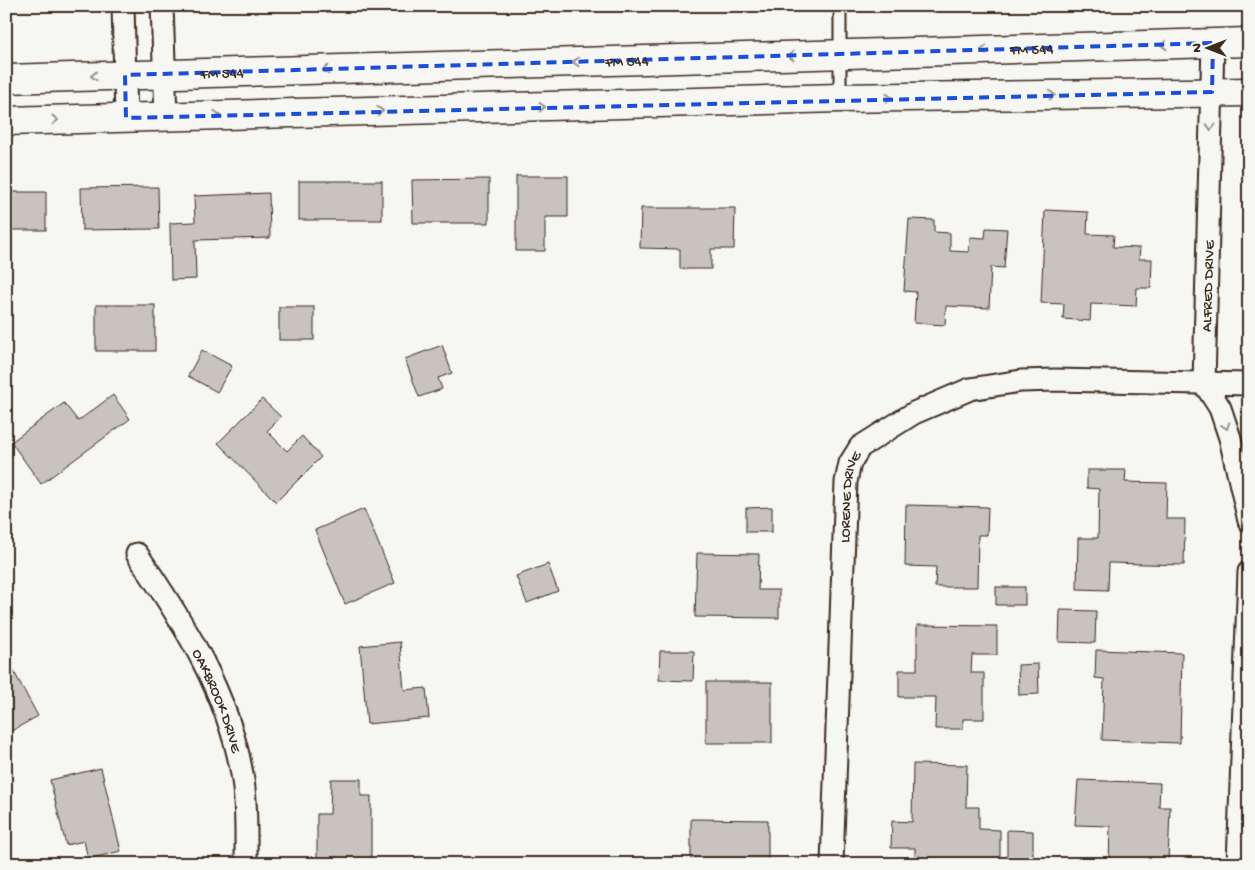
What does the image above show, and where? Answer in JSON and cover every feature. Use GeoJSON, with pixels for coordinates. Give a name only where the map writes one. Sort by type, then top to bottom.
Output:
{"type":"FeatureCollection","features":[{"type":"Feature","properties":{"kind":"main road","name":"FM 544"},"geometry":{"type":"LineString","coordinates":[[6,79],[1249,42]]}},
{"type":"Feature","properties":{"kind":"main road"},"geometry":{"type":"LineString","coordinates":[[6,121],[840,98],[1249,92]]}},
{"type":"Feature","properties":{"kind":"street"},"geometry":{"type":"LineString","coordinates":[[123,6],[126,118]]}},
{"type":"Feature","properties":{"kind":"street"},"geometry":{"type":"LineString","coordinates":[[162,6],[166,117]]}},
{"type":"Feature","properties":{"kind":"street","name":"ALFRED DRIVE"},"geometry":{"type":"LineString","coordinates":[[1204,383],[1213,44]]}},
{"type":"Feature","properties":{"kind":"street","name":"LORENE DRIVE"},"geometry":{"type":"LineString","coordinates":[[832,864],[846,482],[850,463],[860,448],[886,430],[942,399],[987,385],[1055,380],[1249,384]]}},
{"type":"Feature","properties":{"kind":"street"},"geometry":{"type":"LineString","coordinates":[[1204,383],[1220,408],[1249,521]]}},
{"type":"Feature","properties":{"kind":"street","name":"OAKBROOK DRIVE"},"geometry":{"type":"LineString","coordinates":[[137,554],[176,612],[212,678],[227,715],[242,778],[246,813],[246,864]]}},
{"type":"Feature","properties":{"kind":"street"},"geometry":{"type":"LineString","coordinates":[[1238,864],[1249,572]]}},
{"type":"Feature","properties":{"kind":"lane"},"geometry":{"type":"LineString","coordinates":[[840,6],[840,98]]}},
{"type":"Feature","properties":{"kind":"highlighted area"},"geometry":{"type":"Polygon","coordinates":[[[1213,43],[1212,92],[126,118],[125,75],[1213,43]]]}},
{"type":"Feature","properties":{"kind":"building"},"geometry":{"type":"Polygon","coordinates":[[[516,176],[568,176],[568,217],[545,217],[545,251],[516,251],[516,176]]]}},
{"type":"Feature","properties":{"kind":"building"},"geometry":{"type":"Polygon","coordinates":[[[489,179],[489,223],[413,223],[412,180],[489,179]]]}},
{"type":"Feature","properties":{"kind":"building"},"geometry":{"type":"Polygon","coordinates":[[[299,181],[382,181],[382,220],[299,220],[299,181]]]}},
{"type":"Feature","properties":{"kind":"building"},"geometry":{"type":"Polygon","coordinates":[[[158,187],[159,229],[82,230],[81,188],[158,187]]]}},
{"type":"Feature","properties":{"kind":"building"},"geometry":{"type":"Polygon","coordinates":[[[6,192],[46,192],[46,230],[6,230],[6,192]]]}},
{"type":"Feature","properties":{"kind":"building"},"geometry":{"type":"Polygon","coordinates":[[[269,193],[270,238],[195,240],[196,279],[171,280],[170,223],[195,222],[194,196],[269,193]]]}},
{"type":"Feature","properties":{"kind":"building"},"geometry":{"type":"Polygon","coordinates":[[[641,208],[735,208],[734,249],[711,249],[711,269],[680,269],[680,249],[640,248],[641,208]]]}},
{"type":"Feature","properties":{"kind":"building"},"geometry":{"type":"Polygon","coordinates":[[[1045,210],[1088,212],[1087,234],[1114,235],[1113,247],[1140,248],[1139,259],[1152,259],[1151,288],[1137,288],[1136,306],[1091,304],[1090,321],[1063,319],[1064,304],[1041,303],[1045,210]]]}},
{"type":"Feature","properties":{"kind":"building"},"geometry":{"type":"Polygon","coordinates":[[[909,219],[934,220],[934,232],[950,233],[950,251],[969,252],[970,237],[985,238],[986,228],[1007,229],[1004,268],[991,267],[989,308],[946,306],[945,325],[914,323],[916,292],[904,291],[909,219]]]}},
{"type":"Feature","properties":{"kind":"building"},"geometry":{"type":"Polygon","coordinates":[[[96,305],[155,305],[155,351],[96,351],[96,305]]]}},
{"type":"Feature","properties":{"kind":"building"},"geometry":{"type":"Polygon","coordinates":[[[279,307],[314,307],[314,340],[279,340],[279,307]]]}},
{"type":"Feature","properties":{"kind":"building"},"geometry":{"type":"Polygon","coordinates":[[[442,345],[452,373],[438,378],[442,389],[419,397],[405,359],[442,345]]]}},
{"type":"Feature","properties":{"kind":"building"},"geometry":{"type":"Polygon","coordinates":[[[202,350],[232,366],[217,392],[188,376],[202,350]]]}},
{"type":"Feature","properties":{"kind":"building"},"geometry":{"type":"Polygon","coordinates":[[[113,395],[130,419],[41,484],[11,442],[64,403],[78,421],[113,395]]]}},
{"type":"Feature","properties":{"kind":"building"},"geometry":{"type":"Polygon","coordinates":[[[262,399],[281,417],[267,431],[287,451],[302,436],[321,457],[276,502],[218,443],[262,399]]]}},
{"type":"Feature","properties":{"kind":"building"},"geometry":{"type":"Polygon","coordinates":[[[1087,470],[1126,470],[1125,482],[1167,483],[1166,519],[1185,519],[1184,565],[1109,563],[1108,590],[1077,589],[1078,538],[1098,538],[1099,489],[1087,488],[1087,470]]]}},
{"type":"Feature","properties":{"kind":"building"},"geometry":{"type":"Polygon","coordinates":[[[906,505],[988,507],[987,535],[978,535],[977,587],[935,587],[936,567],[905,566],[906,505]]]}},
{"type":"Feature","properties":{"kind":"building"},"geometry":{"type":"Polygon","coordinates":[[[772,507],[772,532],[746,532],[746,508],[772,507]]]}},
{"type":"Feature","properties":{"kind":"building"},"geometry":{"type":"Polygon","coordinates":[[[364,509],[395,583],[345,604],[315,530],[364,509]]]}},
{"type":"Feature","properties":{"kind":"building"},"geometry":{"type":"Polygon","coordinates":[[[697,553],[759,554],[758,590],[779,590],[779,618],[695,617],[697,553]]]}},
{"type":"Feature","properties":{"kind":"building"},"geometry":{"type":"Polygon","coordinates":[[[548,564],[558,591],[527,603],[516,576],[548,564]]]}},
{"type":"Feature","properties":{"kind":"building"},"geometry":{"type":"Polygon","coordinates":[[[996,587],[1025,587],[1025,605],[996,605],[996,587]]]}},
{"type":"Feature","properties":{"kind":"building"},"geometry":{"type":"Polygon","coordinates":[[[1060,610],[1096,611],[1095,643],[1059,642],[1060,610]]]}},
{"type":"Feature","properties":{"kind":"building"},"geometry":{"type":"Polygon","coordinates":[[[917,625],[997,626],[997,655],[972,655],[971,673],[984,673],[984,719],[963,719],[963,729],[935,729],[936,697],[899,697],[899,670],[917,670],[917,625]]]}},
{"type":"Feature","properties":{"kind":"building"},"geometry":{"type":"Polygon","coordinates":[[[400,642],[404,690],[426,688],[429,718],[367,724],[360,646],[400,642]]]}},
{"type":"Feature","properties":{"kind":"building"},"geometry":{"type":"Polygon","coordinates":[[[1096,650],[1182,653],[1180,743],[1102,740],[1104,679],[1095,678],[1096,650]]]}},
{"type":"Feature","properties":{"kind":"building"},"geometry":{"type":"Polygon","coordinates":[[[660,651],[694,651],[693,681],[659,680],[660,651]]]}},
{"type":"Feature","properties":{"kind":"building"},"geometry":{"type":"Polygon","coordinates":[[[6,657],[38,716],[6,734],[6,657]]]}},
{"type":"Feature","properties":{"kind":"building"},"geometry":{"type":"Polygon","coordinates":[[[1038,664],[1039,694],[1019,695],[1018,665],[1038,664]]]}},
{"type":"Feature","properties":{"kind":"building"},"geometry":{"type":"Polygon","coordinates":[[[706,682],[772,682],[772,743],[706,743],[706,682]]]}},
{"type":"Feature","properties":{"kind":"building"},"geometry":{"type":"Polygon","coordinates":[[[913,764],[967,765],[966,807],[979,807],[979,829],[1000,830],[1000,864],[915,864],[915,848],[891,848],[892,821],[912,822],[913,764]]]}},
{"type":"Feature","properties":{"kind":"building"},"geometry":{"type":"Polygon","coordinates":[[[101,768],[121,851],[88,859],[84,841],[66,845],[50,780],[101,768]]]}},
{"type":"Feature","properties":{"kind":"building"},"geometry":{"type":"Polygon","coordinates":[[[331,779],[361,779],[361,796],[371,796],[371,861],[317,861],[317,814],[330,814],[331,779]]]}},
{"type":"Feature","properties":{"kind":"building"},"geometry":{"type":"Polygon","coordinates":[[[1078,780],[1160,783],[1159,807],[1170,807],[1168,864],[1109,864],[1110,826],[1075,825],[1078,780]]]}},
{"type":"Feature","properties":{"kind":"building"},"geometry":{"type":"Polygon","coordinates":[[[691,819],[768,820],[768,864],[691,864],[691,819]]]}},
{"type":"Feature","properties":{"kind":"building"},"geometry":{"type":"Polygon","coordinates":[[[1007,830],[1033,831],[1033,864],[1007,864],[1007,830]]]}}]}
